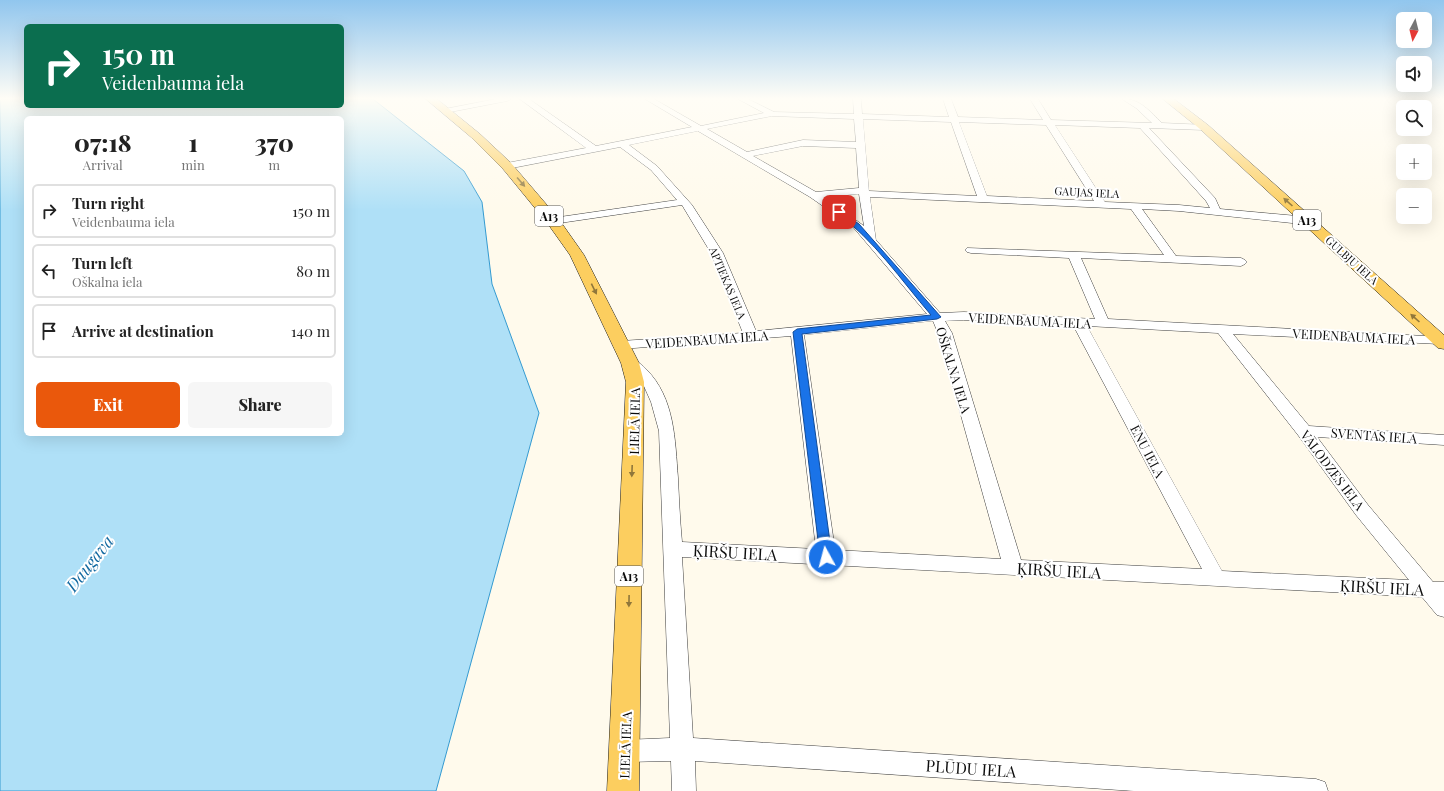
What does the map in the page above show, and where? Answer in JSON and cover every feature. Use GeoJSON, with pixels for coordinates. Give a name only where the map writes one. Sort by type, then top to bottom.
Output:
{"type":"FeatureCollection","features":[{"type":"Feature","properties":{"kind":"main road","name":"LIELĀ IELA"},"geometry":{"type":"LineString","coordinates":[[476,136],[507,166],[553,221],[577,255],[625,354],[635,382],[623,791]]}},
{"type":"Feature","properties":{"kind":"main road","name":"GULBJU IELA"},"geometry":{"type":"LineString","coordinates":[[1214,136],[1442,342]]}},
{"type":"Feature","properties":{"kind":"street"},"geometry":{"type":"LineString","coordinates":[[576,136],[594,149]]}},
{"type":"Feature","properties":{"kind":"street"},"geometry":{"type":"LineString","coordinates":[[507,166],[664,136]]}},
{"type":"Feature","properties":{"kind":"street","name":"OŠKALNA IELA"},"geometry":{"type":"LineString","coordinates":[[712,136],[814,195],[852,221],[871,240],[937,317],[945,332],[1013,567]]}},
{"type":"Feature","properties":{"kind":"street"},"geometry":{"type":"LineString","coordinates":[[859,136],[864,193],[871,240]]}},
{"type":"Feature","properties":{"kind":"street"},"geometry":{"type":"LineString","coordinates":[[960,136],[983,199]]}},
{"type":"Feature","properties":{"kind":"street"},"geometry":{"type":"LineString","coordinates":[[1057,136],[1101,204]]}},
{"type":"Feature","properties":{"kind":"street"},"geometry":{"type":"LineString","coordinates":[[1152,136],[1211,200],[1216,211]]}},
{"type":"Feature","properties":{"kind":"street"},"geometry":{"type":"LineString","coordinates":[[745,156],[812,142],[860,145]]}},
{"type":"Feature","properties":{"kind":"street","name":"APTIEKAS IELA"},"geometry":{"type":"LineString","coordinates":[[622,144],[654,168],[684,202],[717,253],[750,336]]}},
{"type":"Feature","properties":{"kind":"street","name":"GAUJAS IELA"},"geometry":{"type":"LineString","coordinates":[[814,195],[864,193],[1101,204],[1216,211],[1253,217],[1308,220]]}},
{"type":"Feature","properties":{"kind":"street"},"geometry":{"type":"LineString","coordinates":[[553,221],[684,202]]}},
{"type":"Feature","properties":{"kind":"street"},"geometry":{"type":"LineString","coordinates":[[1134,206],[1173,259]]}},
{"type":"Feature","properties":{"kind":"street"},"geometry":{"type":"LineString","coordinates":[[971,250],[1242,262]]}},
{"type":"Feature","properties":{"kind":"street"},"geometry":{"type":"LineString","coordinates":[[1074,255],[1103,323]]}},
{"type":"Feature","properties":{"kind":"street","name":"VEIDENBAUMA IELA"},"geometry":{"type":"LineString","coordinates":[[625,354],[750,336],[937,317],[964,316],[1442,342]]}},
{"type":"Feature","properties":{"kind":"street","name":"ĒNU IELA"},"geometry":{"type":"LineString","coordinates":[[1078,322],[1217,579]]}},
{"type":"Feature","properties":{"kind":"street","name":"VĀLODZES IELA"},"geometry":{"type":"LineString","coordinates":[[1223,330],[1304,431],[1362,510],[1436,590],[1444,609]]}},
{"type":"Feature","properties":{"kind":"street"},"geometry":{"type":"LineString","coordinates":[[797,332],[826,557]]}},
{"type":"Feature","properties":{"kind":"street"},"geometry":{"type":"LineString","coordinates":[[625,354],[646,377],[658,398],[667,431],[674,549],[684,791]]}},
{"type":"Feature","properties":{"kind":"street","name":"SVENTAS IELA"},"geometry":{"type":"LineString","coordinates":[[1304,431],[1444,440]]}},
{"type":"Feature","properties":{"kind":"street","name":"ĶIRŠU IELA"},"geometry":{"type":"LineString","coordinates":[[674,549],[1436,590]]}},
{"type":"Feature","properties":{"kind":"street","name":"PLŪDU IELA"},"geometry":{"type":"LineString","coordinates":[[625,751],[683,749],[1316,791]]}},
{"type":"Feature","properties":{"kind":"water","name":"Daugava"},"geometry":{"type":"Polygon","coordinates":[[[0,136],[24,136],[24,436],[344,436],[344,136],[420,136],[464,171],[482,202],[492,284],[539,413],[436,791],[0,791],[0,136]]]}},
{"type":"Feature","properties":{"kind":"route"},"geometry":{"type":"LineString","coordinates":[[826,557],[797,332],[937,317],[871,240],[857,225],[839,212]]}}]}
